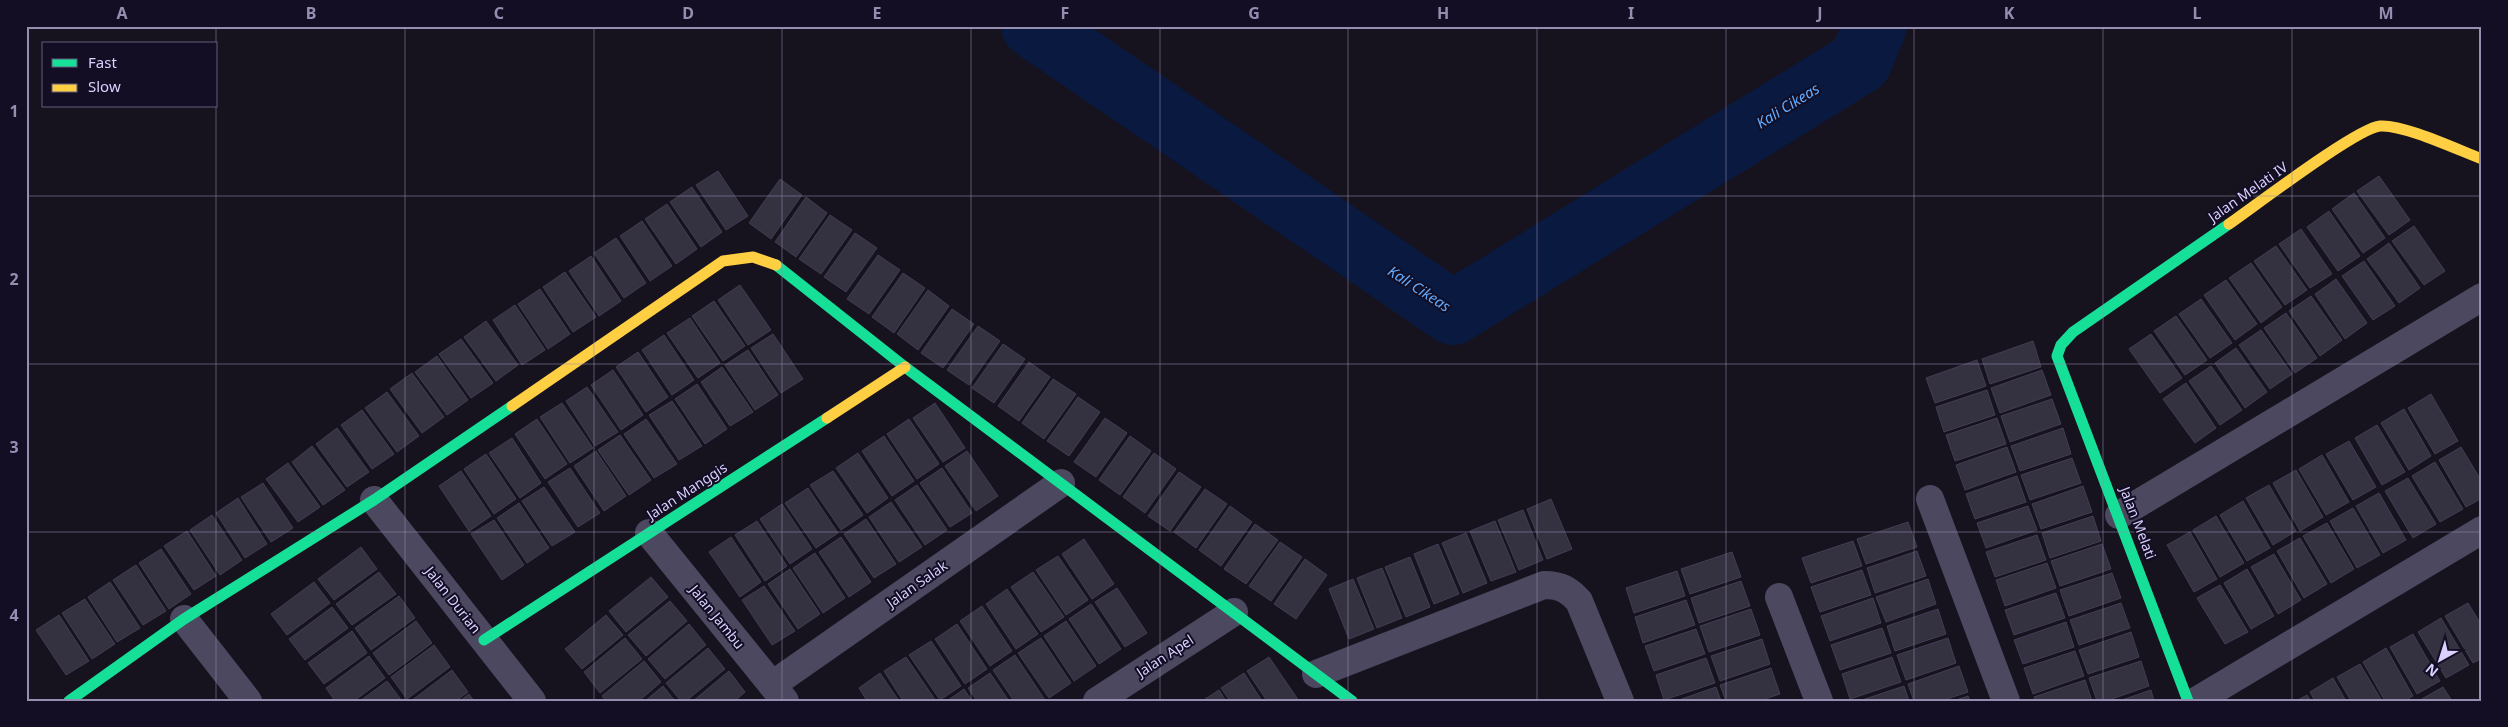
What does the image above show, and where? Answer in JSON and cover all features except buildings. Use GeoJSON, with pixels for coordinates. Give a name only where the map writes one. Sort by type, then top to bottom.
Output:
{"type":"FeatureCollection","features":[{"type":"Feature","properties":{"kind":"street","name":"Jalan Melati IV"},"geometry":{"type":"LineString","coordinates":[[2057,356],[2061,345],[2072,332],[2353,138],[2380,126],[2397,128],[2482,159]]}},
{"type":"Feature","properties":{"kind":"street"},"geometry":{"type":"LineString","coordinates":[[68,701],[184,619],[374,500],[723,261],[742,256],[758,256],[781,267],[905,367],[1352,701]]}},
{"type":"Feature","properties":{"kind":"street"},"geometry":{"type":"LineString","coordinates":[[2119,515],[2482,298]]}},
{"type":"Feature","properties":{"kind":"street","name":"Jalan Melati"},"geometry":{"type":"LineString","coordinates":[[2057,356],[2119,515],[2188,701]]}},
{"type":"Feature","properties":{"kind":"street","name":"Jalan Manggis"},"geometry":{"type":"LineString","coordinates":[[484,640],[905,367]]}},
{"type":"Feature","properties":{"kind":"street","name":"Jalan Salak"},"geometry":{"type":"LineString","coordinates":[[779,693],[1061,483]]}},
{"type":"Feature","properties":{"kind":"street"},"geometry":{"type":"LineString","coordinates":[[1930,499],[2006,701]]}},
{"type":"Feature","properties":{"kind":"street","name":"Jalan Durian"},"geometry":{"type":"LineString","coordinates":[[374,500],[532,701]]}},
{"type":"Feature","properties":{"kind":"street"},"geometry":{"type":"LineString","coordinates":[[2196,701],[2482,530]]}},
{"type":"Feature","properties":{"kind":"street","name":"Jalan Jambu"},"geometry":{"type":"LineString","coordinates":[[649,533],[779,693]]}},
{"type":"Feature","properties":{"kind":"street"},"geometry":{"type":"LineString","coordinates":[[1316,674],[1544,585],[1557,585],[1569,590],[1580,601],[1620,701]]}},
{"type":"Feature","properties":{"kind":"street"},"geometry":{"type":"LineString","coordinates":[[1779,597],[1819,701]]}},
{"type":"Feature","properties":{"kind":"street","name":"Jalan Apel"},"geometry":{"type":"LineString","coordinates":[[1097,701],[1234,612]]}},
{"type":"Feature","properties":{"kind":"street"},"geometry":{"type":"LineString","coordinates":[[184,619],[248,701]]}},
{"type":"Feature","properties":{"kind":"waterway","name":"Kali Cikeas"},"geometry":{"type":"LineString","coordinates":[[1033,26],[1453,313],[1860,62],[1875,26]]}},
{"type":"Feature","properties":{"kind":"traffic: fast"},"geometry":{"type":"LineString","coordinates":[[2188,701],[2057,356],[2061,345],[2073,332],[2229,224]]}},
{"type":"Feature","properties":{"kind":"traffic: fast"},"geometry":{"type":"LineString","coordinates":[[776,265],[905,367],[1352,701]]}},
{"type":"Feature","properties":{"kind":"traffic: fast"},"geometry":{"type":"LineString","coordinates":[[69,701],[184,619],[374,500],[512,406]]}},
{"type":"Feature","properties":{"kind":"traffic: fast"},"geometry":{"type":"LineString","coordinates":[[484,640],[827,418]]}},
{"type":"Feature","properties":{"kind":"traffic: slow"},"geometry":{"type":"LineString","coordinates":[[2229,224],[2329,153],[2368,130],[2380,126],[2390,126],[2416,133],[2482,159]]}},
{"type":"Feature","properties":{"kind":"traffic: slow"},"geometry":{"type":"LineString","coordinates":[[512,406],[723,261],[753,257],[776,265]]}},
{"type":"Feature","properties":{"kind":"traffic: slow"},"geometry":{"type":"LineString","coordinates":[[827,418],[905,367]]}}]}
